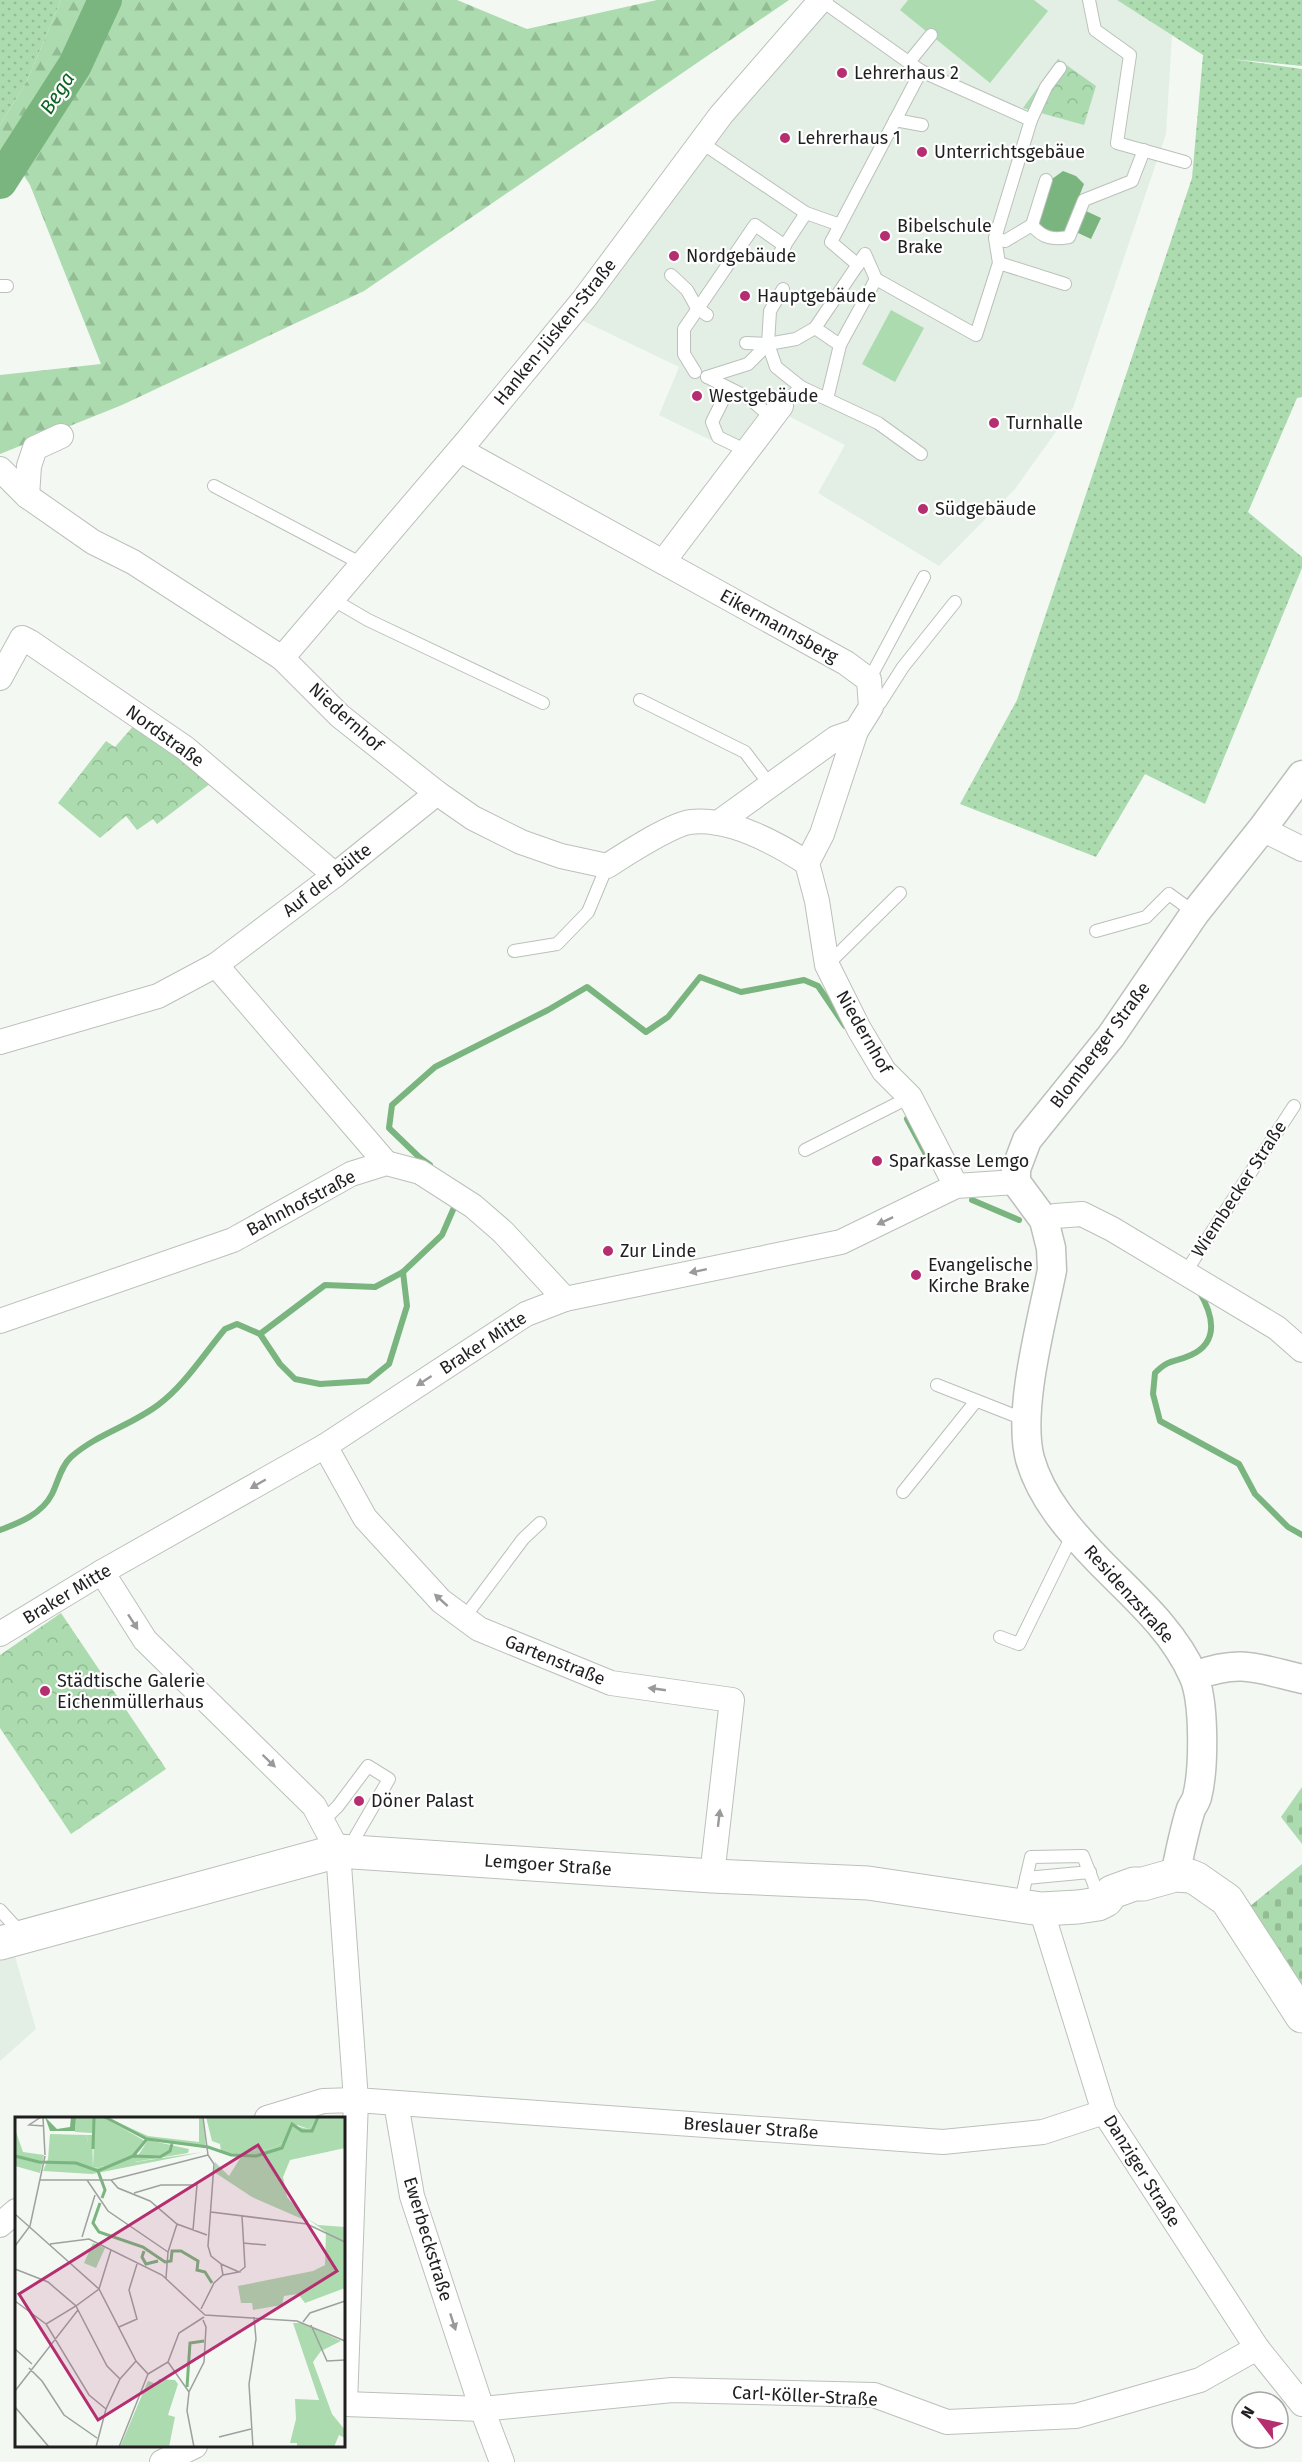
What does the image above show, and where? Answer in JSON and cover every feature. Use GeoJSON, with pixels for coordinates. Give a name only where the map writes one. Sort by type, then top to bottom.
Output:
{"type":"FeatureCollection","features":[{"type":"Feature","properties":{"kind":"main road","name":"Lemgoer Straße"},"geometry":{"type":"LineString","coordinates":[[12,1940],[343,1851],[712,1876],[868,1883],[1029,1898],[1078,1907],[1102,1902],[1112,1892],[1134,1884],[1186,1877]]}},
{"type":"Feature","properties":{"kind":"main road"},"geometry":{"type":"LineString","coordinates":[[1186,1877],[1227,1900],[1302,2016]]}},
{"type":"Feature","properties":{"kind":"street","name":"Hanken-Jüsken-Straße"},"geometry":{"type":"LineString","coordinates":[[282,658],[460,450],[584,298],[721,115],[821,0]]}},
{"type":"Feature","properties":{"kind":"street"},"geometry":{"type":"LineString","coordinates":[[663,562],[777,412]]}},
{"type":"Feature","properties":{"kind":"street"},"geometry":{"type":"LineString","coordinates":[[27,496],[29,466],[35,448],[61,436]]}},
{"type":"Feature","properties":{"kind":"street","name":"Eikermannsberg"},"geometry":{"type":"LineString","coordinates":[[460,450],[846,663],[869,680]]}},
{"type":"Feature","properties":{"kind":"street","name":"Niedernhof"},"geometry":{"type":"LineString","coordinates":[[0,469],[27,496],[93,542],[133,562],[282,658],[340,716],[437,793],[473,818],[521,842],[561,856],[607,866]]}},
{"type":"Feature","properties":{"kind":"street","name":"Nordstraße"},"geometry":{"type":"LineString","coordinates":[[0,678],[22,638],[30,642],[185,748],[335,875]]}},
{"type":"Feature","properties":{"kind":"street"},"geometry":{"type":"LineString","coordinates":[[607,866],[649,840],[688,822],[718,823],[777,844],[807,863],[822,834],[855,731],[871,707],[869,680]]}},
{"type":"Feature","properties":{"kind":"street"},"geometry":{"type":"LineString","coordinates":[[718,823],[836,738],[855,731]]}},
{"type":"Feature","properties":{"kind":"street","name":"Blomberger Straße"},"geometry":{"type":"LineString","coordinates":[[1016,1182],[1016,1169],[1027,1140],[1111,1036],[1195,913],[1302,775]]}},
{"type":"Feature","properties":{"kind":"street","name":"Auf der Bülte"},"geometry":{"type":"LineString","coordinates":[[0,1042],[158,996],[216,965],[335,875],[437,793]]}},
{"type":"Feature","properties":{"kind":"street"},"geometry":{"type":"LineString","coordinates":[[1262,829],[1302,849]]}},
{"type":"Feature","properties":{"kind":"street","name":"Niedernhof"},"geometry":{"type":"LineString","coordinates":[[807,863],[817,901],[827,965],[859,1029],[884,1071],[910,1097],[956,1186]]}},
{"type":"Feature","properties":{"kind":"street"},"geometry":{"type":"LineString","coordinates":[[216,965],[386,1163],[420,1172],[473,1206],[503,1232],[564,1299]]}},
{"type":"Feature","properties":{"kind":"street","name":"Bahnhofstraße"},"geometry":{"type":"LineString","coordinates":[[0,1321],[233,1240],[351,1174],[386,1163]]}},
{"type":"Feature","properties":{"kind":"street","name":"Braker Mitte"},"geometry":{"type":"LineString","coordinates":[[0,1634],[102,1572],[325,1446],[526,1314],[564,1299],[841,1242],[956,1186],[1016,1182]]}},
{"type":"Feature","properties":{"kind":"street","name":"Residenzstraße"},"geometry":{"type":"LineString","coordinates":[[1016,1182],[1044,1220],[1051,1248],[1052,1270],[1027,1404],[1030,1458],[1042,1491],[1074,1533],[1163,1626],[1194,1676],[1199,1696],[1201,1740],[1197,1797],[1203,1811],[1186,1877]]}},
{"type":"Feature","properties":{"kind":"street","name":"Wiembecker Straße"},"geometry":{"type":"LineString","coordinates":[[1044,1220],[1055,1216],[1082,1214],[1112,1229],[1276,1328],[1302,1350]]}},
{"type":"Feature","properties":{"kind":"street","name":"Gartenstraße"},"geometry":{"type":"LineString","coordinates":[[325,1446],[365,1518],[441,1601],[479,1629],[611,1683],[732,1700],[712,1876]]}},
{"type":"Feature","properties":{"kind":"street"},"geometry":{"type":"LineString","coordinates":[[102,1572],[145,1640],[314,1806],[343,1851],[356,2100],[347,2242],[345,2350]]}},
{"type":"Feature","properties":{"kind":"street"},"geometry":{"type":"LineString","coordinates":[[1194,1676],[1217,1667],[1237,1665],[1302,1679]]}},
{"type":"Feature","properties":{"kind":"street","name":"Danziger Straße"},"geometry":{"type":"LineString","coordinates":[[1029,1898],[1104,2112],[1257,2348],[1302,2404]]}},
{"type":"Feature","properties":{"kind":"street"},"geometry":{"type":"LineString","coordinates":[[270,2117],[323,2101],[356,2100],[396,2103]]}},
{"type":"Feature","properties":{"kind":"street","name":"Breslauer Straße"},"geometry":{"type":"LineString","coordinates":[[396,2103],[943,2142],[1043,2132],[1104,2112]]}},
{"type":"Feature","properties":{"kind":"street","name":"Ewerbeckstraße"},"geometry":{"type":"LineString","coordinates":[[396,2103],[412,2196],[482,2409],[502,2462]]}},
{"type":"Feature","properties":{"kind":"street"},"geometry":{"type":"LineString","coordinates":[[0,2225],[15,2212]]}},
{"type":"Feature","properties":{"kind":"street","name":"Carl-Köller-Straße"},"geometry":{"type":"LineString","coordinates":[[482,2409],[672,2390],[874,2395],[947,2422],[1076,2416],[1200,2380],[1257,2348]]}},
{"type":"Feature","properties":{"kind":"street"},"geometry":{"type":"LineString","coordinates":[[345,2404],[482,2409]]}},
{"type":"Feature","properties":{"kind":"street"},"geometry":{"type":"LineString","coordinates":[[162,2462],[191,2447]]}},
{"type":"Feature","properties":{"kind":"lane"},"geometry":{"type":"LineString","coordinates":[[821,0],[921,70],[1031,120]]}},
{"type":"Feature","properties":{"kind":"lane"},"geometry":{"type":"LineString","coordinates":[[1089,0],[1095,30],[1130,55],[1117,143],[1185,162]]}},
{"type":"Feature","properties":{"kind":"lane"},"geometry":{"type":"LineString","coordinates":[[909,62],[931,35]]}},
{"type":"Feature","properties":{"kind":"lane"},"geometry":{"type":"LineString","coordinates":[[746,344],[768,344],[796,339],[815,328],[865,254],[876,279],[976,335],[999,263],[995,238],[1031,120],[1046,87],[1060,68]]}},
{"type":"Feature","properties":{"kind":"lane"},"geometry":{"type":"LineString","coordinates":[[858,265],[826,240],[840,225],[921,70]]}},
{"type":"Feature","properties":{"kind":"lane"},"geometry":{"type":"LineString","coordinates":[[895,120],[922,125]]}},
{"type":"Feature","properties":{"kind":"lane"},"geometry":{"type":"LineString","coordinates":[[702,143],[806,213],[840,225]]}},
{"type":"Feature","properties":{"kind":"lane"},"geometry":{"type":"LineString","coordinates":[[1032,225],[1039,234],[1057,239],[1069,237],[1084,200],[1132,181],[1144,150]]}},
{"type":"Feature","properties":{"kind":"lane"},"geometry":{"type":"LineString","coordinates":[[995,238],[1005,241],[1032,225],[1046,180]]}},
{"type":"Feature","properties":{"kind":"lane"},"geometry":{"type":"LineString","coordinates":[[695,372],[684,354],[684,329],[702,311],[755,225],[782,250],[806,213]]}},
{"type":"Feature","properties":{"kind":"lane"},"geometry":{"type":"LineString","coordinates":[[999,263],[1065,284]]}},
{"type":"Feature","properties":{"kind":"lane"},"geometry":{"type":"LineString","coordinates":[[671,275],[687,290],[702,311]]}},
{"type":"Feature","properties":{"kind":"lane"},"geometry":{"type":"LineString","coordinates":[[827,399],[840,345],[876,279]]}},
{"type":"Feature","properties":{"kind":"lane"},"geometry":{"type":"LineString","coordinates":[[783,289],[770,311],[768,344],[776,368],[801,387],[878,423],[921,454]]}},
{"type":"Feature","properties":{"kind":"lane"},"geometry":{"type":"LineString","coordinates":[[815,328],[840,345]]}},
{"type":"Feature","properties":{"kind":"lane"},"geometry":{"type":"LineString","coordinates":[[768,344],[748,364],[707,377],[777,412],[801,387]]}},
{"type":"Feature","properties":{"kind":"lane"},"geometry":{"type":"LineString","coordinates":[[725,396],[712,422],[718,437],[747,451]]}},
{"type":"Feature","properties":{"kind":"lane"},"geometry":{"type":"LineString","coordinates":[[214,486],[362,564]]}},
{"type":"Feature","properties":{"kind":"lane"},"geometry":{"type":"LineString","coordinates":[[869,680],[924,577]]}},
{"type":"Feature","properties":{"kind":"lane"},"geometry":{"type":"LineString","coordinates":[[332,599],[368,620],[543,703]]}},
{"type":"Feature","properties":{"kind":"lane"},"geometry":{"type":"LineString","coordinates":[[871,707],[880,703],[903,667],[955,602]]}},
{"type":"Feature","properties":{"kind":"lane"},"geometry":{"type":"LineString","coordinates":[[640,700],[745,752],[770,785]]}},
{"type":"Feature","properties":{"kind":"lane"},"geometry":{"type":"LineString","coordinates":[[514,951],[557,944],[588,912],[607,866]]}},
{"type":"Feature","properties":{"kind":"lane"},"geometry":{"type":"LineString","coordinates":[[827,965],[900,893]]}},
{"type":"Feature","properties":{"kind":"lane"},"geometry":{"type":"LineString","coordinates":[[1096,931],[1146,917],[1169,894],[1195,913]]}},
{"type":"Feature","properties":{"kind":"lane"},"geometry":{"type":"LineString","coordinates":[[805,1150],[910,1097]]}},
{"type":"Feature","properties":{"kind":"lane","name":"Wiembecker Straße"},"geometry":{"type":"LineString","coordinates":[[1185,1273],[1294,1106]]}},
{"type":"Feature","properties":{"kind":"lane"},"geometry":{"type":"LineString","coordinates":[[937,1385],[1027,1420]]}},
{"type":"Feature","properties":{"kind":"lane"},"geometry":{"type":"LineString","coordinates":[[903,1492],[976,1401]]}},
{"type":"Feature","properties":{"kind":"lane"},"geometry":{"type":"LineString","coordinates":[[464,1618],[524,1539],[540,1523]]}},
{"type":"Feature","properties":{"kind":"lane","name":"Residenzstraße"},"geometry":{"type":"LineString","coordinates":[[1000,1636],[1019,1644],[1074,1533]]}},
{"type":"Feature","properties":{"kind":"lane"},"geometry":{"type":"LineString","coordinates":[[322,1821],[338,1806],[368,1766],[389,1779],[343,1851]]}},
{"type":"Feature","properties":{"kind":"lane"},"geometry":{"type":"LineString","coordinates":[[1090,1872],[1029,1898],[1031,1857],[1083,1856],[1090,1872],[1102,1902]]}},
{"type":"Feature","properties":{"kind":"lane"},"geometry":{"type":"LineString","coordinates":[[0,1910],[12,1940]]}},
{"type":"Feature","properties":{"kind":"shaded area","name":"Bibelschule Brake"},"geometry":{"type":"Polygon","coordinates":[[[834,0],[1117,0],[1172,35],[1166,134],[1073,408],[1015,489],[939,566],[818,493],[845,445],[771,407],[737,453],[659,415],[679,367],[577,318],[738,107],[823,7],[834,0]]]}},
{"type":"Feature","properties":{"kind":"shaded area"},"geometry":{"type":"Polygon","coordinates":[[[1063,171],[1076,176],[1084,184],[1065,232],[1052,234],[1041,230],[1035,224],[1052,179],[1063,171]]]}},
{"type":"Feature","properties":{"kind":"shaded area"},"geometry":{"type":"Polygon","coordinates":[[[1086,211],[1101,218],[1091,239],[1076,232],[1086,211]]]}},
{"type":"Feature","properties":{"kind":"shaded area"},"geometry":{"type":"Polygon","coordinates":[[[14,1953],[36,2029],[0,2061],[0,1957],[14,1953]]]}},
{"type":"Feature","properties":{"kind":"green space"},"geometry":{"type":"Polygon","coordinates":[[[0,0],[61,0],[27,81],[0,125],[0,0]]]}},
{"type":"Feature","properties":{"kind":"green space"},"geometry":{"type":"Polygon","coordinates":[[[61,0],[457,0],[527,29],[657,0],[789,0],[364,291],[122,405],[0,454],[0,375],[101,364],[30,185],[19,168],[0,149],[0,125],[27,81],[61,0]]]}},
{"type":"Feature","properties":{"kind":"green space"},"geometry":{"type":"Polygon","coordinates":[[[908,0],[1034,0],[1048,11],[990,83],[900,10],[908,0]]]}},
{"type":"Feature","properties":{"kind":"green space"},"geometry":{"type":"Polygon","coordinates":[[[1117,0],[1302,0],[1302,66],[1232,59],[1302,69],[1302,397],[1297,398],[1248,512],[1302,557],[1302,568],[1205,804],[1145,774],[1096,857],[960,804],[1017,700],[1192,178],[1203,55],[1117,0]]]}},
{"type":"Feature","properties":{"kind":"green space"},"geometry":{"type":"Polygon","coordinates":[[[1058,59],[1096,86],[1084,125],[1023,108],[1058,59]]]}},
{"type":"Feature","properties":{"kind":"green space"},"geometry":{"type":"Polygon","coordinates":[[[0,149],[19,168],[0,188],[0,149]]]}},
{"type":"Feature","properties":{"kind":"green space"},"geometry":{"type":"Polygon","coordinates":[[[891,310],[924,328],[895,382],[862,364],[891,310]]]}},
{"type":"Feature","properties":{"kind":"green space"},"geometry":{"type":"Polygon","coordinates":[[[136,723],[211,783],[157,824],[153,819],[137,830],[126,816],[100,838],[58,803],[106,741],[115,747],[136,723]]]}},
{"type":"Feature","properties":{"kind":"green space"},"geometry":{"type":"Polygon","coordinates":[[[61,1613],[166,1769],[71,1834],[0,1728],[0,1655],[61,1613]]]}},
{"type":"Feature","properties":{"kind":"green space"},"geometry":{"type":"Polygon","coordinates":[[[1302,1787],[1302,1844],[1281,1817],[1302,1787]]]}},
{"type":"Feature","properties":{"kind":"green space"},"geometry":{"type":"Polygon","coordinates":[[[1302,1864],[1302,1988],[1249,1907],[1302,1864]]]}},
{"type":"Feature","properties":{"kind":"waterway","name":"Bega"},"geometry":{"type":"LineString","coordinates":[[0,182],[75,65],[105,0]]}},
{"type":"Feature","properties":{"kind":"waterway"},"geometry":{"type":"LineString","coordinates":[[430,1165],[389,1128],[392,1105],[435,1067],[548,1010],[587,987],[646,1032],[668,1017],[700,977],[741,992],[804,980],[818,986],[845,1026]]}},
{"type":"Feature","properties":{"kind":"waterway"},"geometry":{"type":"LineString","coordinates":[[907,1119],[928,1158]]}},
{"type":"Feature","properties":{"kind":"waterway"},"geometry":{"type":"LineString","coordinates":[[972,1200],[1019,1220]]}},
{"type":"Feature","properties":{"kind":"waterway"},"geometry":{"type":"LineString","coordinates":[[0,1530],[22,1521],[42,1507],[52,1494],[65,1465],[81,1449],[136,1419],[167,1397],[185,1379],[225,1329],[237,1324],[260,1334],[325,1285],[375,1287],[403,1272],[442,1235],[456,1203]]}},
{"type":"Feature","properties":{"kind":"waterway"},"geometry":{"type":"LineString","coordinates":[[260,1334],[280,1364],[295,1379],[320,1384],[368,1381],[389,1364],[407,1306],[403,1272]]}},
{"type":"Feature","properties":{"kind":"waterway"},"geometry":{"type":"LineString","coordinates":[[1199,1291],[1210,1317],[1210,1334],[1207,1342],[1200,1349],[1191,1355],[1168,1363],[1155,1373],[1153,1394],[1160,1421],[1239,1464],[1255,1494],[1288,1527],[1302,1535]]}},
{"type":"Feature","properties":{"kind":"place","name":"Lehrerhaus 2"},"geometry":{"type":"Point","coordinates":[842,73]}},
{"type":"Feature","properties":{"kind":"place","name":"Lehrerhaus 1"},"geometry":{"type":"Point","coordinates":[785,138]}},
{"type":"Feature","properties":{"kind":"place","name":"Unterrichtsgebäue"},"geometry":{"type":"Point","coordinates":[922,152]}},
{"type":"Feature","properties":{"kind":"place","name":"Bibelschule Brake"},"geometry":{"type":"Point","coordinates":[885,236]}},
{"type":"Feature","properties":{"kind":"place","name":"Nordgebäude"},"geometry":{"type":"Point","coordinates":[674,256]}},
{"type":"Feature","properties":{"kind":"place","name":"Hauptgebäude"},"geometry":{"type":"Point","coordinates":[745,296]}},
{"type":"Feature","properties":{"kind":"place","name":"Westgebäude"},"geometry":{"type":"Point","coordinates":[697,396]}},
{"type":"Feature","properties":{"kind":"place","name":"Turnhalle"},"geometry":{"type":"Point","coordinates":[994,423]}},
{"type":"Feature","properties":{"kind":"place","name":"Südgebäude"},"geometry":{"type":"Point","coordinates":[923,509]}},
{"type":"Feature","properties":{"kind":"place","name":"Sparkasse Lemgo"},"geometry":{"type":"Point","coordinates":[877,1161]}},
{"type":"Feature","properties":{"kind":"place","name":"Zur Linde"},"geometry":{"type":"Point","coordinates":[608,1251]}},
{"type":"Feature","properties":{"kind":"place","name":"Evangelische Kirche Brake"},"geometry":{"type":"Point","coordinates":[916,1275]}},
{"type":"Feature","properties":{"kind":"place","name":"Städtische Galerie Eichenmüllerhaus"},"geometry":{"type":"Point","coordinates":[45,1691]}},
{"type":"Feature","properties":{"kind":"place","name":"Döner Palast"},"geometry":{"type":"Point","coordinates":[359,1801]}}]}
